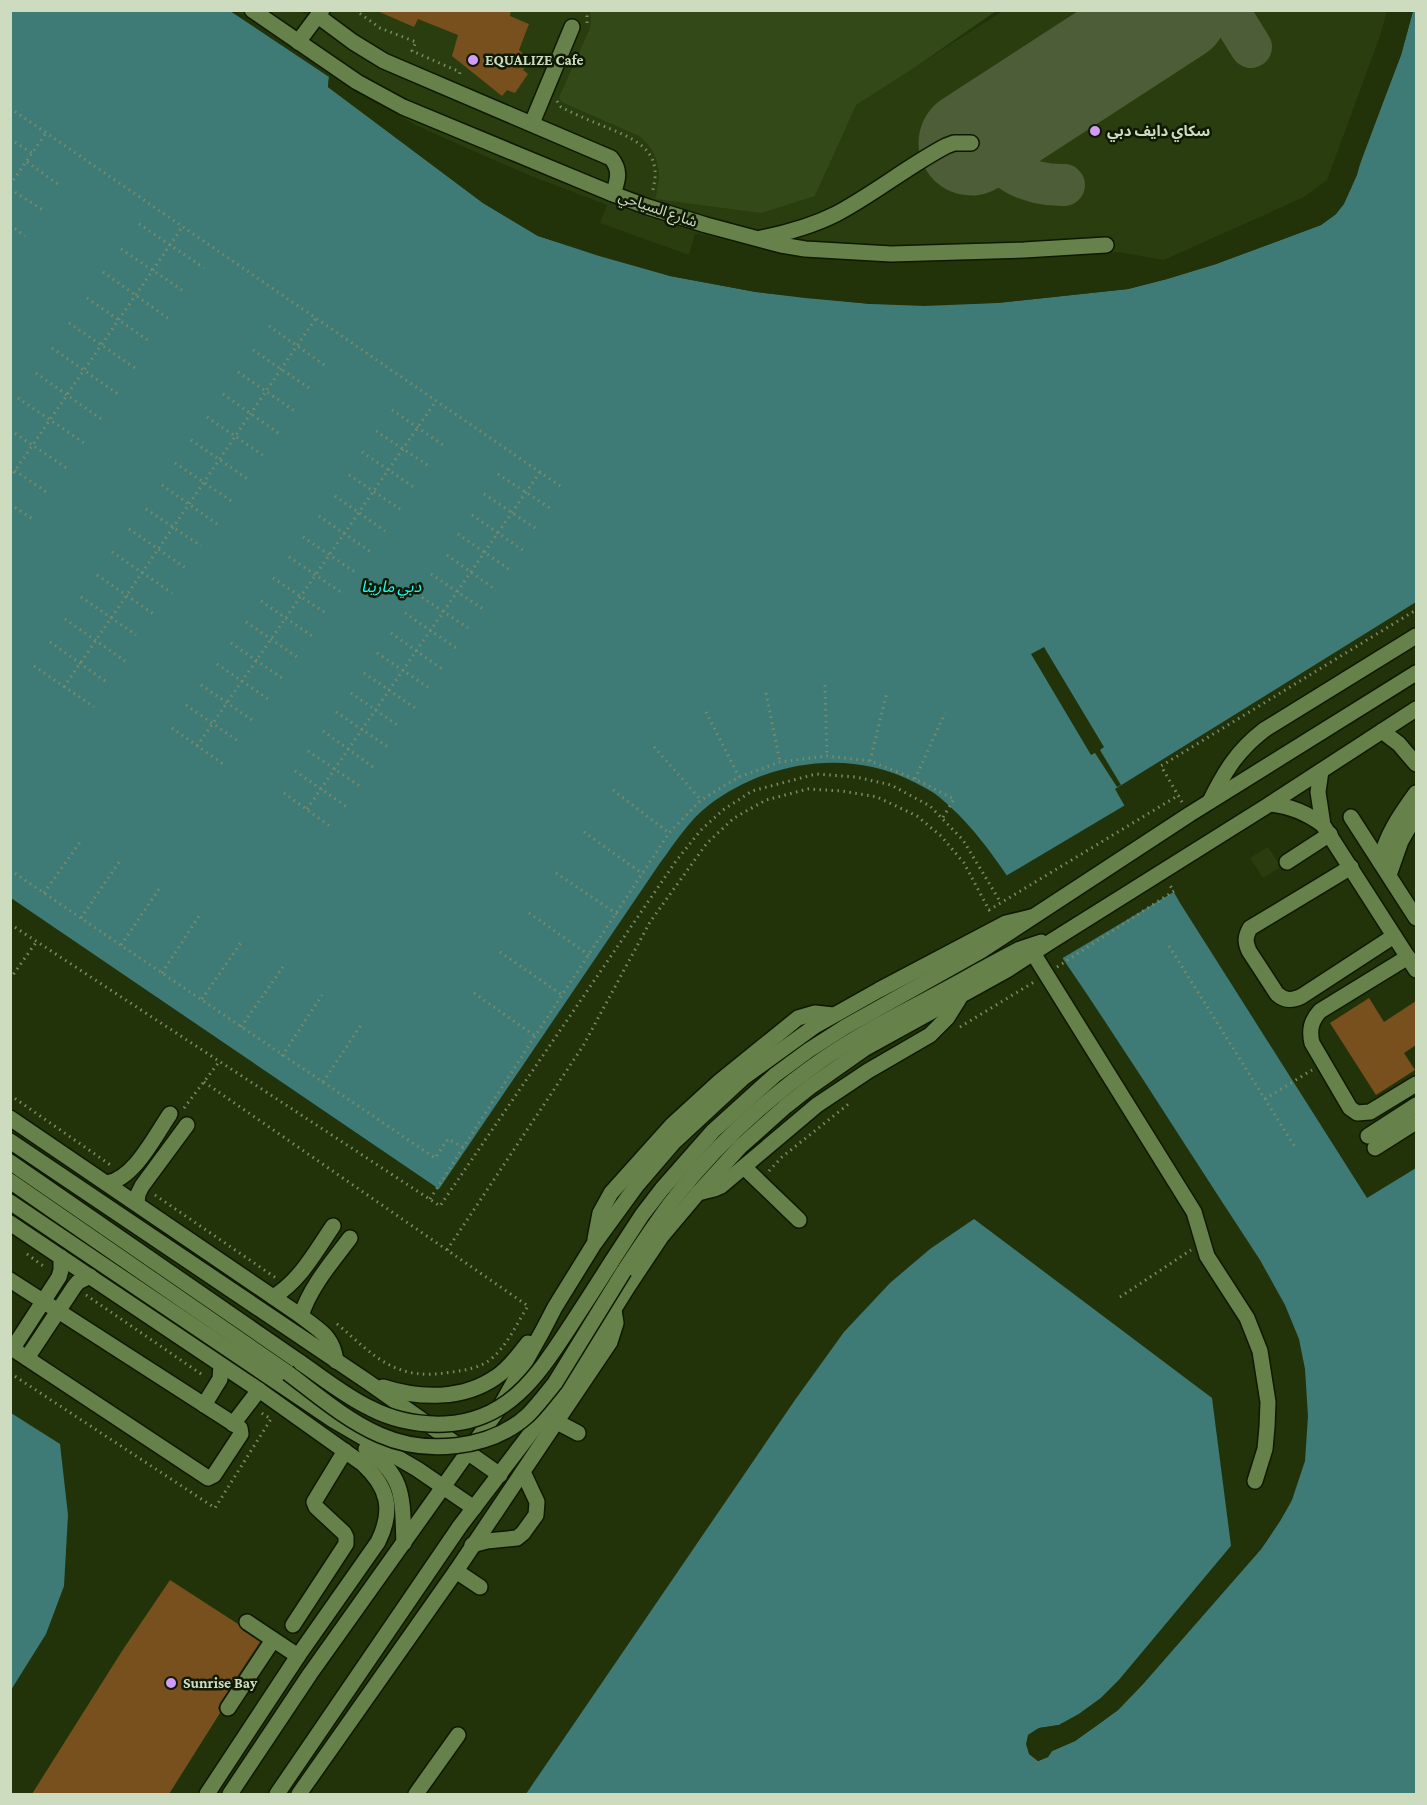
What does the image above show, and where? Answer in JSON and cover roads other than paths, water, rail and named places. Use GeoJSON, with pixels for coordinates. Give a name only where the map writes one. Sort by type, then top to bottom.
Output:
{"type":"FeatureCollection","features":[{"type":"Feature","properties":{"kind":"street","name":"شارع السياحي"},"geometry":{"type":"LineString","coordinates":[[252,10],[357,82],[403,107],[612,194],[706,225],[805,249],[891,254],[1106,245]]}},
{"type":"Feature","properties":{"kind":"street"},"geometry":{"type":"LineString","coordinates":[[298,42],[320,13],[376,57],[611,158],[617,165],[618,174],[612,194]]}},
{"type":"Feature","properties":{"kind":"street"},"geometry":{"type":"LineString","coordinates":[[532,123],[579,27]]}},
{"type":"Feature","properties":{"kind":"street"},"geometry":{"type":"LineString","coordinates":[[758,238],[811,225],[852,205],[946,146],[954,143],[971,143]]}},
{"type":"Feature","properties":{"kind":"street"},"geometry":{"type":"LineString","coordinates":[[1210,801],[1229,765],[1250,741],[1264,730],[1416,636]]}},
{"type":"Feature","properties":{"kind":"street"},"geometry":{"type":"LineString","coordinates":[[10,1180],[361,1425],[400,1443],[425,1446],[456,1445],[494,1436],[526,1416],[555,1383],[618,1266],[642,1215],[713,1131],[775,1075],[845,1027],[981,951],[1210,801],[1416,673]]}},
{"type":"Feature","properties":{"kind":"street"},"geometry":{"type":"LineString","coordinates":[[277,1794],[474,1508],[562,1392],[661,1237],[698,1192],[762,1126],[810,1086],[864,1049],[1007,970],[1416,709]]}},
{"type":"Feature","properties":{"kind":"street"},"geometry":{"type":"LineString","coordinates":[[1382,731],[1400,744],[1416,764]]}},
{"type":"Feature","properties":{"kind":"street"},"geometry":{"type":"LineString","coordinates":[[1321,771],[1318,792],[1327,829],[1412,964],[1320,1011],[1310,1029],[1312,1043],[1350,1108],[1357,1113],[1370,1112],[1416,1084]]}},
{"type":"Feature","properties":{"kind":"street"},"geometry":{"type":"LineString","coordinates":[[1384,868],[1383,848],[1390,832],[1416,793]]}},
{"type":"Feature","properties":{"kind":"street"},"geometry":{"type":"LineString","coordinates":[[1270,804],[1304,812],[1327,829]]}},
{"type":"Feature","properties":{"kind":"street"},"geometry":{"type":"LineString","coordinates":[[1384,868],[1416,815]]}},
{"type":"Feature","properties":{"kind":"street"},"geometry":{"type":"LineString","coordinates":[[1351,817],[1416,918]]}},
{"type":"Feature","properties":{"kind":"street"},"geometry":{"type":"LineString","coordinates":[[1287,862],[1327,829]]}},
{"type":"Feature","properties":{"kind":"street"},"geometry":{"type":"LineString","coordinates":[[1351,867],[1250,928],[1246,936],[1246,944],[1276,994],[1282,998],[1296,1000],[1394,936]]}},
{"type":"Feature","properties":{"kind":"street"},"geometry":{"type":"LineString","coordinates":[[230,1794],[310,1674],[500,1407],[543,1332],[555,1306],[594,1244],[637,1185],[673,1143],[742,1078],[833,1015],[1006,924],[1031,917]]}},
{"type":"Feature","properties":{"kind":"street"},"geometry":{"type":"LineString","coordinates":[[10,1162],[371,1409],[421,1424],[454,1423],[480,1418],[505,1405],[538,1374],[618,1266],[674,1199],[728,1138],[758,1111],[823,1059],[883,1022],[1020,949],[1031,944],[1050,942]]}},
{"type":"Feature","properties":{"kind":"street"},"geometry":{"type":"LineString","coordinates":[[1033,953],[1194,1212],[1207,1256],[1247,1318],[1262,1360],[1268,1402],[1265,1449],[1255,1481]]}},
{"type":"Feature","properties":{"kind":"street"},"geometry":{"type":"LineString","coordinates":[[698,1192],[714,1190],[722,1186],[817,1105],[868,1071],[930,1035],[947,1018],[960,997]]}},
{"type":"Feature","properties":{"kind":"street"},"geometry":{"type":"LineString","coordinates":[[1416,1105],[1372,1142],[1416,1122]]}},
{"type":"Feature","properties":{"kind":"street"},"geometry":{"type":"LineString","coordinates":[[107,1183],[120,1179],[130,1172],[177,1111]]}},
{"type":"Feature","properties":{"kind":"street"},"geometry":{"type":"LineString","coordinates":[[10,1118],[302,1316],[331,1341],[336,1361]]}},
{"type":"Feature","properties":{"kind":"street"},"geometry":{"type":"LineString","coordinates":[[137,1203],[142,1186],[187,1125]]}},
{"type":"Feature","properties":{"kind":"street"},"geometry":{"type":"LineString","coordinates":[[10,1141],[368,1382],[500,1475]]}},
{"type":"Feature","properties":{"kind":"street"},"geometry":{"type":"LineString","coordinates":[[744,1167],[799,1220]]}},
{"type":"Feature","properties":{"kind":"street"},"geometry":{"type":"LineString","coordinates":[[57,1172],[91,1172]]}},
{"type":"Feature","properties":{"kind":"street"},"geometry":{"type":"LineString","coordinates":[[10,1202],[333,1420],[417,1469],[474,1508]]}},
{"type":"Feature","properties":{"kind":"street"},"geometry":{"type":"LineString","coordinates":[[10,1223],[259,1390],[363,1464],[380,1482],[387,1504],[387,1517],[378,1542],[298,1656],[207,1794]]}},
{"type":"Feature","properties":{"kind":"street"},"geometry":{"type":"LineString","coordinates":[[273,1297],[293,1281],[333,1226]]}},
{"type":"Feature","properties":{"kind":"street"},"geometry":{"type":"LineString","coordinates":[[302,1316],[308,1300],[350,1238]]}},
{"type":"Feature","properties":{"kind":"street"},"geometry":{"type":"LineString","coordinates":[[10,1280],[43,1301],[241,1429],[242,1434],[214,1475],[208,1478],[12,1347],[43,1301],[58,1277],[62,1263],[61,1257]]}},
{"type":"Feature","properties":{"kind":"street"},"geometry":{"type":"LineString","coordinates":[[27,1358],[74,1287],[78,1282],[90,1276]]}},
{"type":"Feature","properties":{"kind":"street"},"geometry":{"type":"LineString","coordinates":[[125,1300],[155,1300]]}},
{"type":"Feature","properties":{"kind":"street"},"geometry":{"type":"LineString","coordinates":[[299,1794],[456,1571],[614,1336],[616,1323],[614,1310]]}},
{"type":"Feature","properties":{"kind":"street"},"geometry":{"type":"LineString","coordinates":[[368,1382],[409,1395],[430,1396],[467,1391],[497,1377],[510,1366],[530,1341],[543,1332]]}},
{"type":"Feature","properties":{"kind":"street"},"geometry":{"type":"LineString","coordinates":[[204,1405],[218,1385],[222,1372],[221,1365]]}},
{"type":"Feature","properties":{"kind":"street"},"geometry":{"type":"LineString","coordinates":[[233,1424],[259,1390]]}},
{"type":"Feature","properties":{"kind":"street"},"geometry":{"type":"LineString","coordinates":[[333,1420],[339,1430],[388,1466],[402,1495],[404,1543]]}},
{"type":"Feature","properties":{"kind":"street"},"geometry":{"type":"LineString","coordinates":[[557,1422],[578,1433]]}},
{"type":"Feature","properties":{"kind":"street"},"geometry":{"type":"LineString","coordinates":[[293,1625],[346,1544],[344,1533],[316,1507],[314,1502],[345,1451]]}},
{"type":"Feature","properties":{"kind":"street"},"geometry":{"type":"LineString","coordinates":[[472,1545],[517,1538],[536,1515],[537,1502],[523,1472]]}},
{"type":"Feature","properties":{"kind":"street"},"geometry":{"type":"LineString","coordinates":[[456,1571],[480,1587]]}},
{"type":"Feature","properties":{"kind":"street"},"geometry":{"type":"LineString","coordinates":[[247,1622],[298,1656]]}},
{"type":"Feature","properties":{"kind":"street"},"geometry":{"type":"LineString","coordinates":[[228,1708],[273,1640]]}},
{"type":"Feature","properties":{"kind":"street"},"geometry":{"type":"LineString","coordinates":[[416,1794],[458,1735]]}},
{"type":"Feature","properties":{"kind":"water","name":"دبي مارينا"},"geometry":{"type":"Polygon","coordinates":[[[10,11],[230,11],[329,77],[328,87],[483,203],[538,236],[670,276],[756,292],[871,304],[997,303],[1128,289],[1216,264],[1321,225],[1336,214],[1351,188],[1401,55],[1413,11],[1416,11],[1416,602],[1115,789],[1180,903],[1367,1198],[1416,1168],[1416,1794],[526,1794],[795,1400],[844,1332],[890,1283],[930,1249],[974,1219],[1212,1398],[1231,1546],[1119,1680],[1101,1698],[1059,1725],[1039,1728],[1028,1735],[1029,1754],[1038,1761],[1048,1757],[1052,1751],[1075,1741],[1118,1710],[1262,1548],[1280,1521],[1292,1500],[1305,1461],[1308,1416],[1305,1369],[1299,1339],[1285,1305],[1260,1260],[1097,1009],[993,856],[966,822],[934,793],[889,771],[863,765],[836,763],[809,764],[782,769],[732,790],[702,811],[660,863],[439,1189],[11,898],[10,11]]]}},
{"type":"Feature","properties":{"kind":"water"},"geometry":{"type":"Polygon","coordinates":[[[11,1413],[60,1444],[68,1515],[64,1586],[46,1634],[11,1690],[11,1413]]]}},
{"type":"Feature","properties":{"kind":"place","name":"EQUALIZE Cafe"},"geometry":{"type":"Point","coordinates":[473,60]}},
{"type":"Feature","properties":{"kind":"place","name":"سكاي دايف دبي"},"geometry":{"type":"Point","coordinates":[1095,131]}},
{"type":"Feature","properties":{"kind":"place","name":"Sunrise Bay"},"geometry":{"type":"Point","coordinates":[171,1683]}}]}
